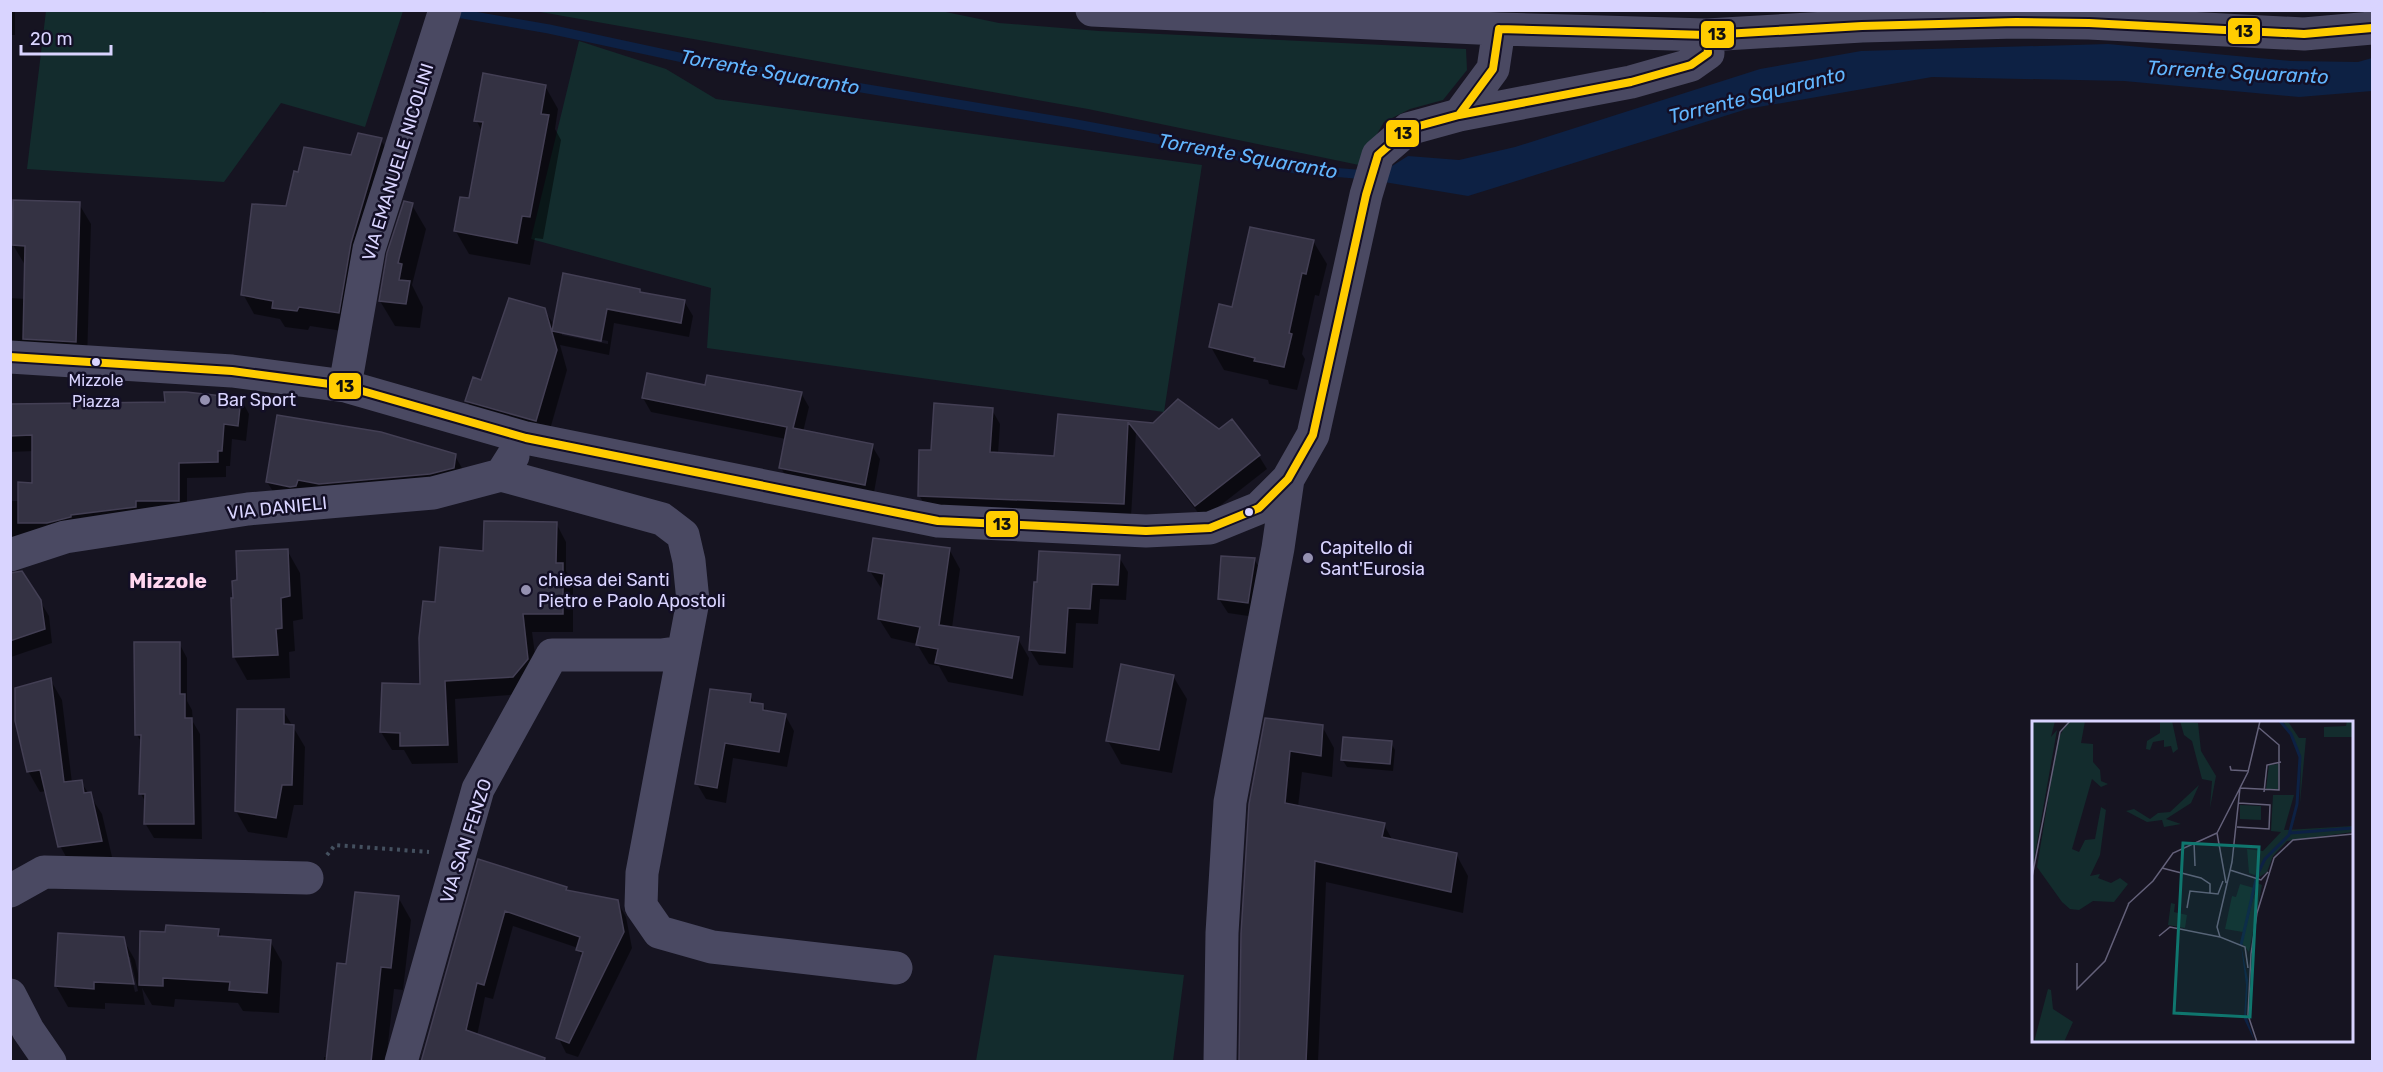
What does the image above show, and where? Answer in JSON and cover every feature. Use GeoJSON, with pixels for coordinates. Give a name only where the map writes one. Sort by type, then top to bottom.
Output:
{"type":"FeatureCollection","features":[{"type":"Feature","properties":{"kind":"street"},"geometry":{"type":"LineString","coordinates":[[1092,10],[1499,29],[1707,35],[1862,26],[2016,22],[2100,23],[2304,34],[2373,28]]}},
{"type":"Feature","properties":{"kind":"street","name":"VIA EMANUELE NICOLINI"},"geometry":{"type":"LineString","coordinates":[[345,386],[369,249],[444,15]]}},
{"type":"Feature","properties":{"kind":"street"},"geometry":{"type":"LineString","coordinates":[[1459,115],[1493,69],[1499,29]]}},
{"type":"Feature","properties":{"kind":"street"},"geometry":{"type":"LineString","coordinates":[[10,357],[232,370],[345,386],[526,438],[938,521],[1146,531],[1210,528],[1259,508],[1288,479],[1313,435],[1366,195],[1378,155],[1408,129],[1459,115],[1631,82],[1691,65],[1708,53],[1707,35]]}},
{"type":"Feature","properties":{"kind":"street"},"geometry":{"type":"LineString","coordinates":[[526,438],[501,475],[662,519],[682,535],[689,561],[693,601],[642,873],[641,906],[659,932],[712,947],[896,968]]}},
{"type":"Feature","properties":{"kind":"street","name":"VIA DANIELI"},"geometry":{"type":"LineString","coordinates":[[10,555],[65,537],[248,510],[433,493],[501,475]]}},
{"type":"Feature","properties":{"kind":"street"},"geometry":{"type":"LineString","coordinates":[[1220,1062],[1222,933],[1230,802],[1276,559],[1288,479]]}},
{"type":"Feature","properties":{"kind":"street","name":"VIA SAN FENZO"},"geometry":{"type":"LineString","coordinates":[[401,1062],[478,789],[552,655],[661,655],[683,652]]}},
{"type":"Feature","properties":{"kind":"street"},"geometry":{"type":"LineString","coordinates":[[10,891],[44,872],[307,878]]}},
{"type":"Feature","properties":{"kind":"street"},"geometry":{"type":"LineString","coordinates":[[10,995],[28,1030],[50,1062]]}},
{"type":"Feature","properties":{"kind":"path"},"geometry":{"type":"LineString","coordinates":[[335,845],[460,854]]}},
{"type":"Feature","properties":{"kind":"green space"},"geometry":{"type":"Polygon","coordinates":[[[251,10],[266,13],[261,11],[403,11],[365,127],[281,103],[224,182],[27,169],[46,11],[251,10]]]}},
{"type":"Feature","properties":{"kind":"green space"},"geometry":{"type":"Polygon","coordinates":[[[535,11],[941,11],[999,23],[1099,31],[1466,49],[1467,70],[1443,100],[1410,109],[1384,122],[1359,165],[1088,109],[535,11]]]}},
{"type":"Feature","properties":{"kind":"green space"},"geometry":{"type":"Polygon","coordinates":[[[579,41],[666,69],[716,99],[1202,165],[1164,412],[707,348],[711,288],[531,239],[579,41]]]}},
{"type":"Feature","properties":{"kind":"green space"},"geometry":{"type":"Polygon","coordinates":[[[994,955],[1184,975],[1173,1061],[976,1061],[994,955]]]}},
{"type":"Feature","properties":{"kind":"water"},"geometry":{"type":"Polygon","coordinates":[[[2108,44],[2291,61],[2358,62],[2372,58],[2372,91],[2299,97],[2124,81],[1932,77],[1747,109],[1468,196],[1384,182],[1392,166],[1408,156],[1459,160],[1515,147],[1760,69],[1861,51],[2108,44]]]}},
{"type":"Feature","properties":{"kind":"building"},"geometry":{"type":"Polygon","coordinates":[[[483,73],[546,85],[541,114],[549,115],[530,217],[522,216],[517,243],[454,231],[460,197],[469,198],[483,122],[474,121],[483,73]]]}},
{"type":"Feature","properties":{"kind":"building"},"geometry":{"type":"Polygon","coordinates":[[[358,133],[382,138],[351,243],[339,313],[299,307],[297,311],[272,308],[273,301],[241,295],[252,204],[286,206],[294,171],[298,172],[304,147],[351,155],[358,133]]]}},
{"type":"Feature","properties":{"kind":"building"},"geometry":{"type":"Polygon","coordinates":[[[13,200],[80,202],[76,342],[23,339],[25,246],[12,245],[13,200]]]}},
{"type":"Feature","properties":{"kind":"building"},"geometry":{"type":"Polygon","coordinates":[[[404,201],[413,203],[398,263],[402,264],[399,280],[410,281],[406,304],[379,301],[387,253],[404,201]]]}},
{"type":"Feature","properties":{"kind":"building"},"geometry":{"type":"Polygon","coordinates":[[[1250,227],[1314,240],[1306,274],[1302,273],[1284,367],[1254,361],[1255,358],[1209,347],[1219,304],[1232,307],[1250,227]]]}},
{"type":"Feature","properties":{"kind":"building"},"geometry":{"type":"Polygon","coordinates":[[[563,273],[640,289],[640,292],[685,300],[681,323],[607,309],[601,341],[552,331],[563,273]]]}},
{"type":"Feature","properties":{"kind":"building"},"geometry":{"type":"Polygon","coordinates":[[[509,298],[545,308],[557,350],[536,421],[465,401],[473,377],[481,380],[509,298]]]}},
{"type":"Feature","properties":{"kind":"building"},"geometry":{"type":"Polygon","coordinates":[[[647,373],[705,385],[707,375],[802,392],[793,428],[873,444],[865,485],[779,468],[787,427],[642,398],[647,373]]]}},
{"type":"Feature","properties":{"kind":"building"},"geometry":{"type":"Polygon","coordinates":[[[164,392],[241,398],[238,426],[224,424],[222,451],[218,451],[218,462],[179,463],[179,501],[136,501],[136,507],[71,515],[71,517],[47,523],[18,523],[18,482],[32,483],[32,435],[10,436],[10,404],[165,402],[164,392]]]}},
{"type":"Feature","properties":{"kind":"building"},"geometry":{"type":"Polygon","coordinates":[[[1178,399],[1219,429],[1232,419],[1260,455],[1195,506],[1128,422],[1124,504],[918,496],[919,450],[931,450],[934,403],[993,408],[990,452],[1054,456],[1058,414],[1153,423],[1178,399]]]}},
{"type":"Feature","properties":{"kind":"building"},"geometry":{"type":"Polygon","coordinates":[[[277,415],[381,432],[456,454],[454,468],[430,474],[319,484],[298,480],[296,486],[290,487],[266,482],[277,415]]]}},
{"type":"Feature","properties":{"kind":"building"},"geometry":{"type":"Polygon","coordinates":[[[484,521],[557,522],[556,563],[563,563],[563,614],[523,614],[528,659],[513,677],[445,681],[448,745],[400,746],[400,733],[380,732],[382,683],[420,684],[419,638],[423,601],[435,602],[440,547],[483,551],[484,521]]]}},
{"type":"Feature","properties":{"kind":"building"},"geometry":{"type":"Polygon","coordinates":[[[873,538],[950,548],[939,625],[1019,637],[1012,678],[935,663],[938,649],[916,645],[920,627],[878,619],[884,574],[868,571],[873,538]]]}},
{"type":"Feature","properties":{"kind":"building"},"geometry":{"type":"Polygon","coordinates":[[[288,549],[290,596],[281,598],[282,628],[276,629],[278,655],[233,657],[231,598],[233,598],[232,581],[237,580],[236,551],[288,549]]]}},
{"type":"Feature","properties":{"kind":"building"},"geometry":{"type":"Polygon","coordinates":[[[1039,551],[1120,555],[1118,585],[1092,584],[1090,609],[1068,608],[1065,653],[1029,650],[1034,582],[1037,582],[1039,551]]]}},
{"type":"Feature","properties":{"kind":"building"},"geometry":{"type":"Polygon","coordinates":[[[1221,556],[1255,558],[1248,603],[1218,599],[1221,556]]]}},
{"type":"Feature","properties":{"kind":"building"},"geometry":{"type":"Polygon","coordinates":[[[22,571],[41,600],[45,629],[10,641],[10,573],[22,571]]]}},
{"type":"Feature","properties":{"kind":"building"},"geometry":{"type":"Polygon","coordinates":[[[134,642],[180,642],[180,694],[185,694],[185,718],[192,718],[194,824],[144,824],[145,794],[139,794],[141,735],[135,735],[134,642]]]}},
{"type":"Feature","properties":{"kind":"building"},"geometry":{"type":"Polygon","coordinates":[[[1121,664],[1174,675],[1159,750],[1106,741],[1121,664]]]}},
{"type":"Feature","properties":{"kind":"building"},"geometry":{"type":"Polygon","coordinates":[[[51,678],[64,782],[82,780],[84,793],[91,792],[102,841],[58,847],[40,770],[27,772],[15,721],[15,688],[51,678]]]}},
{"type":"Feature","properties":{"kind":"building"},"geometry":{"type":"Polygon","coordinates":[[[710,689],[751,694],[750,702],[763,704],[763,710],[786,714],[779,752],[725,743],[717,788],[695,784],[710,689]]]}},
{"type":"Feature","properties":{"kind":"building"},"geometry":{"type":"Polygon","coordinates":[[[237,709],[284,709],[284,724],[294,725],[292,785],[282,785],[276,818],[235,811],[237,709]]]}},
{"type":"Feature","properties":{"kind":"building"},"geometry":{"type":"Polygon","coordinates":[[[1265,718],[1323,725],[1321,756],[1290,751],[1285,803],[1385,823],[1382,837],[1457,853],[1451,892],[1315,861],[1306,1062],[1239,1062],[1241,934],[1249,804],[1265,718]]]}},
{"type":"Feature","properties":{"kind":"building"},"geometry":{"type":"Polygon","coordinates":[[[1343,737],[1392,741],[1390,764],[1341,760],[1343,737]]]}},
{"type":"Feature","properties":{"kind":"building"},"geometry":{"type":"Polygon","coordinates":[[[478,859],[567,887],[566,890],[618,900],[624,932],[569,1043],[556,1038],[583,952],[576,950],[580,937],[505,911],[484,985],[477,983],[466,1030],[545,1058],[544,1062],[421,1062],[478,859]]]}},
{"type":"Feature","properties":{"kind":"building"},"geometry":{"type":"Polygon","coordinates":[[[355,892],[399,896],[391,968],[381,967],[371,1062],[326,1062],[337,963],[346,964],[355,892]]]}},
{"type":"Feature","properties":{"kind":"building"},"geometry":{"type":"Polygon","coordinates":[[[166,925],[219,929],[218,936],[271,940],[267,993],[229,990],[230,982],[163,978],[163,986],[139,985],[140,931],[165,932],[166,925]]]}},
{"type":"Feature","properties":{"kind":"building"},"geometry":{"type":"Polygon","coordinates":[[[58,933],[124,937],[134,984],[94,982],[94,989],[55,986],[58,933]]]}},
{"type":"Feature","properties":{"kind":"waterway","name":"Torrente Squaranto"},"geometry":{"type":"LineString","coordinates":[[451,12],[549,29],[688,59],[1071,123],[1194,146],[1296,169],[1367,175]]}},
{"type":"Feature","properties":{"kind":"transit line","name":"13"},"geometry":{"type":"LineString","coordinates":[[1499,29],[1707,35],[1862,26],[2016,22],[2089,23],[2304,34],[2372,28]]}},
{"type":"Feature","properties":{"kind":"transit line","name":"13"},"geometry":{"type":"LineString","coordinates":[[1426,124],[1459,115],[1493,69],[1499,29]]}},
{"type":"Feature","properties":{"kind":"transit line","name":"13"},"geometry":{"type":"LineString","coordinates":[[10,357],[232,371],[345,386],[526,438],[938,521],[1146,531],[1210,528],[1259,508],[1288,479],[1313,435],[1366,195],[1378,155],[1408,129],[1459,115],[1631,82],[1691,65],[1708,53],[1707,35]]}},
{"type":"Feature","properties":{"kind":"place","name":"Mizzole Piazza"},"geometry":{"type":"Point","coordinates":[96,362]}},
{"type":"Feature","properties":{"kind":"place","name":"Bar Sport"},"geometry":{"type":"Point","coordinates":[205,400]}},
{"type":"Feature","properties":{"kind":"place","name":"Capitello di Sant'Eurosia"},"geometry":{"type":"Point","coordinates":[1308,558]}},
{"type":"Feature","properties":{"kind":"place","name":"chiesa dei Santi Pietro e Paolo Apostoli"},"geometry":{"type":"Point","coordinates":[526,590]}},
{"type":"Feature","properties":{"kind":"district","name":"Mizzole"},"geometry":{"type":"Point","coordinates":[168,581]}}]}
